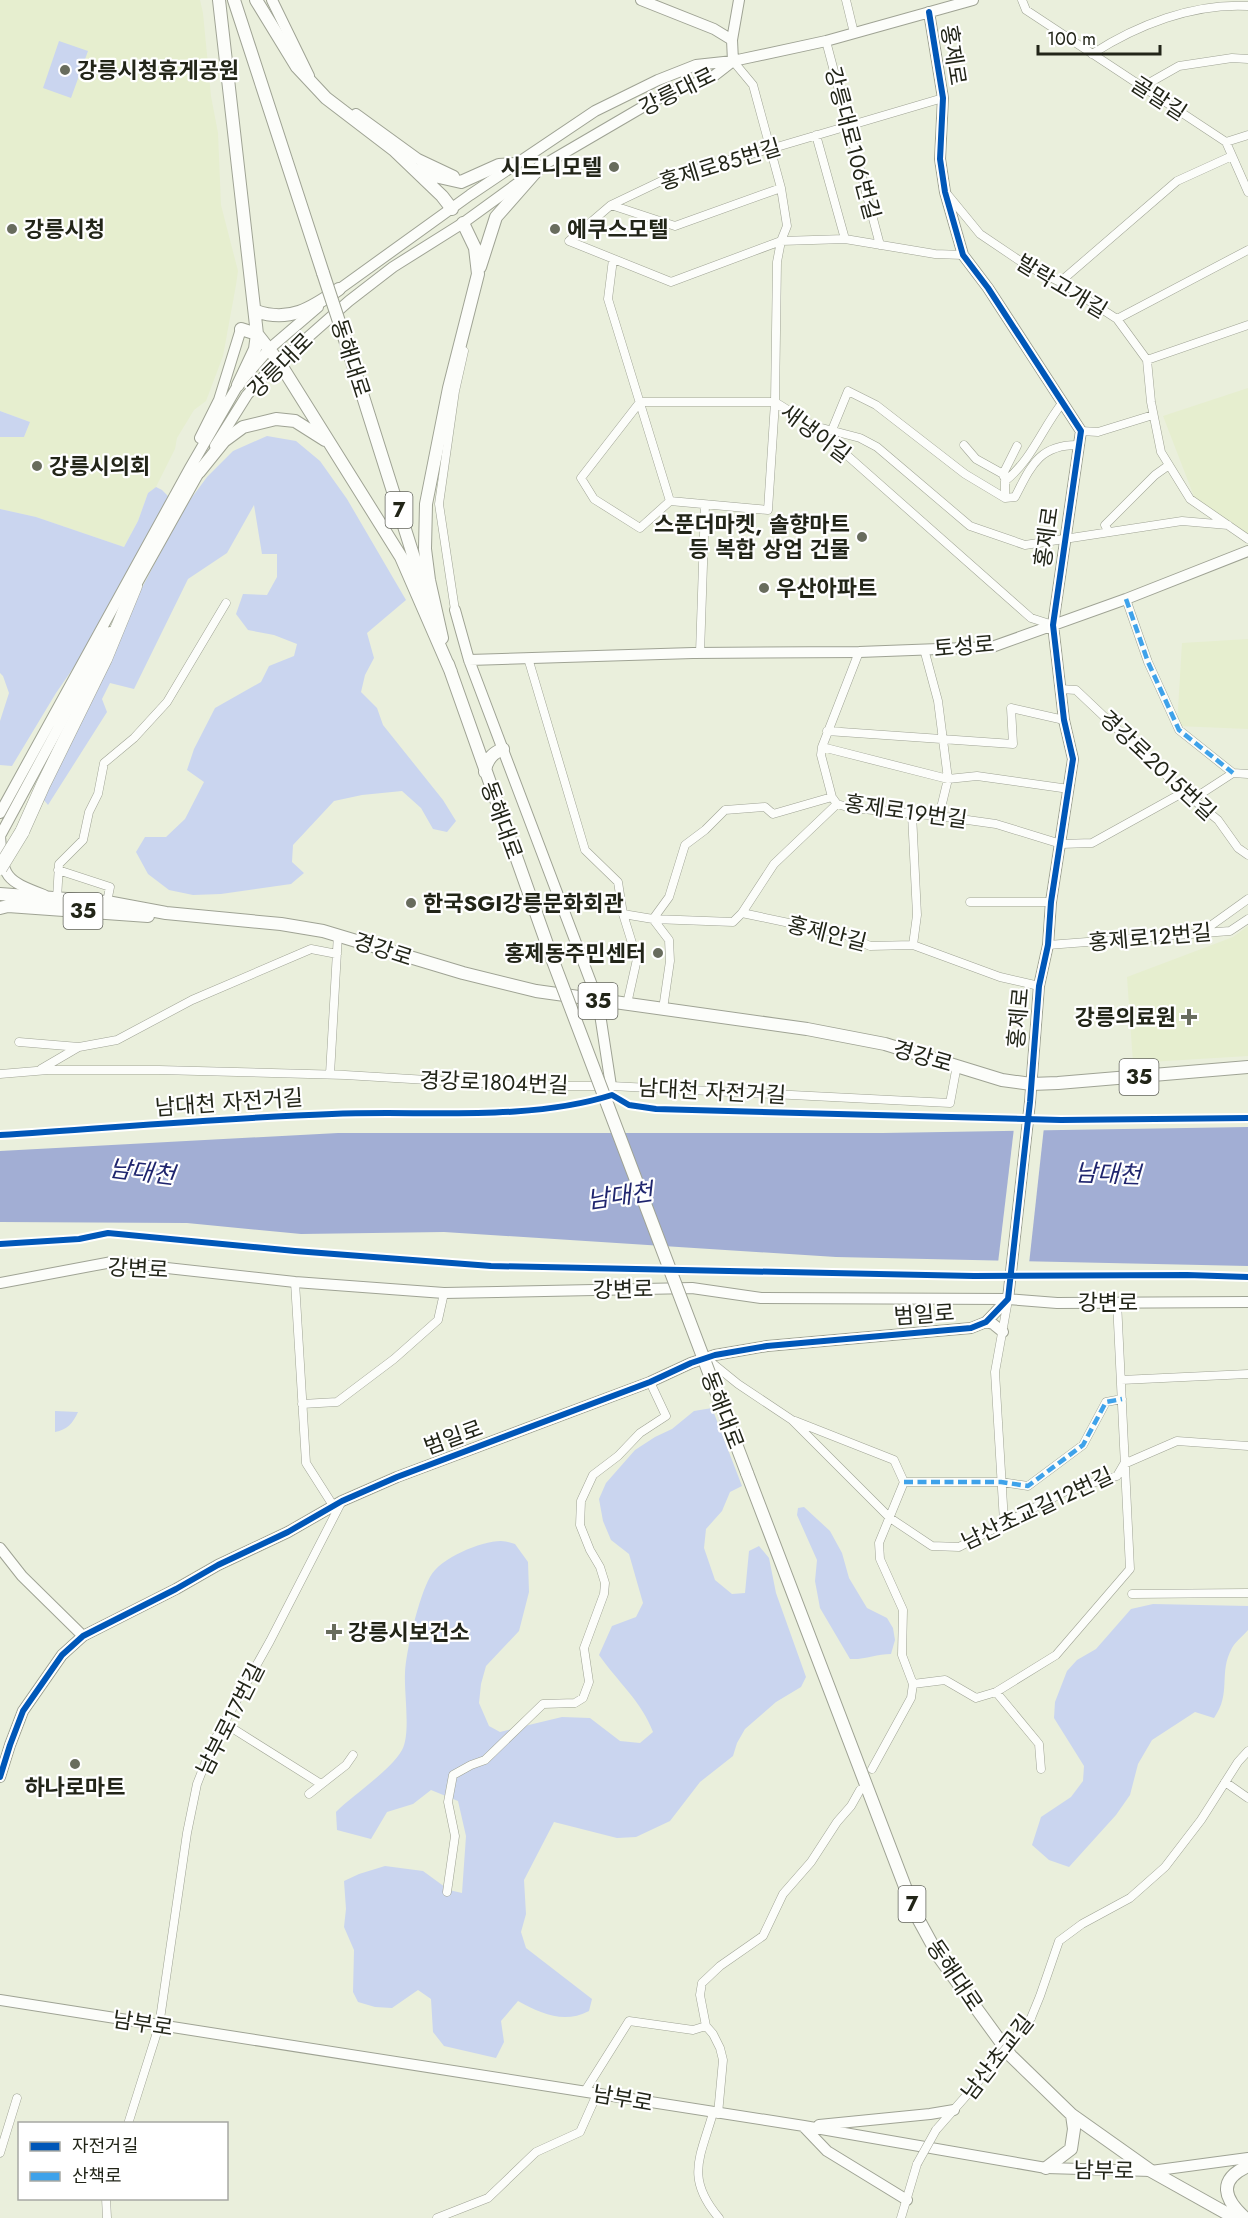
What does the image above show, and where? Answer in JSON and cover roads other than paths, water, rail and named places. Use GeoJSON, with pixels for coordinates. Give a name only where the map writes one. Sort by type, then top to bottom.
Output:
{"type":"FeatureCollection","features":[{"type":"Feature","properties":{"kind":"highway"},"geometry":{"type":"LineString","coordinates":[[0,868],[22,832],[105,659],[135,586]]}},
{"type":"Feature","properties":{"kind":"main road"},"geometry":{"type":"LineString","coordinates":[[219,0],[249,274],[250,309],[257,334],[279,362],[402,557],[451,672]]}},
{"type":"Feature","properties":{"kind":"main road","name":"동해대로"},"geometry":{"type":"LineString","coordinates":[[234,0],[485,772],[553,961],[915,1912],[939,1957],[1011,2056],[1072,2115],[1151,2171],[1235,2218]]}},
{"type":"Feature","properties":{"kind":"main road"},"geometry":{"type":"LineString","coordinates":[[256,0],[297,67],[326,98],[430,175],[461,182],[499,165],[515,165]]}},
{"type":"Feature","properties":{"kind":"main road"},"geometry":{"type":"LineString","coordinates":[[394,150],[442,196],[452,209]]}},
{"type":"Feature","properties":{"kind":"main road"},"geometry":{"type":"LineString","coordinates":[[447,660],[429,580],[425,549],[426,504],[449,388],[478,274],[496,216],[540,167]]}},
{"type":"Feature","properties":{"kind":"main road"},"geometry":{"type":"LineString","coordinates":[[463,223],[475,248],[478,274]]}},
{"type":"Feature","properties":{"kind":"main road"},"geometry":{"type":"LineString","coordinates":[[250,309],[269,316],[294,314],[315,306],[339,289]]}},
{"type":"Feature","properties":{"kind":"main road"},"geometry":{"type":"LineString","coordinates":[[240,329],[257,334]]}},
{"type":"Feature","properties":{"kind":"main road"},"geometry":{"type":"LineString","coordinates":[[238,386],[255,349],[257,334]]}},
{"type":"Feature","properties":{"kind":"main road"},"geometry":{"type":"LineString","coordinates":[[194,470],[224,441],[243,427],[276,420],[295,421],[333,447]]}},
{"type":"Feature","properties":{"kind":"main road"},"geometry":{"type":"LineString","coordinates":[[485,772],[485,765],[490,756],[503,749]]}},
{"type":"Feature","properties":{"kind":"main road","name":"경강로"},"geometry":{"type":"LineString","coordinates":[[0,894],[107,902],[166,913],[281,924],[338,934],[463,973],[536,991],[807,1029],[885,1044],[1002,1080],[1031,1084],[1058,1083],[1248,1067]]}},
{"type":"Feature","properties":{"kind":"main road","name":"경강로"},"geometry":{"type":"LineString","coordinates":[[0,908],[8,906],[146,917],[166,913]]}},
{"type":"Feature","properties":{"kind":"main road"},"geometry":{"type":"LineString","coordinates":[[1046,2168],[1071,2149],[1074,2129],[1072,2115]]}},
{"type":"Feature","properties":{"kind":"main road"},"geometry":{"type":"LineString","coordinates":[[1245,2218],[1232,2207],[1227,2197],[1226,2187],[1239,2170],[1248,2166]]}},
{"type":"Feature","properties":{"kind":"street"},"geometry":{"type":"LineString","coordinates":[[272,0],[307,74],[315,82],[418,159],[465,181]]}},
{"type":"Feature","properties":{"kind":"street"},"geometry":{"type":"LineString","coordinates":[[641,0],[662,3],[714,28],[732,40]]}},
{"type":"Feature","properties":{"kind":"street"},"geometry":{"type":"LineString","coordinates":[[640,402],[581,478],[594,498],[640,528],[670,501],[768,510],[775,402],[777,262],[787,226],[781,188],[753,85],[733,61],[732,40],[739,0]]}},
{"type":"Feature","properties":{"kind":"street"},"geometry":{"type":"LineString","coordinates":[[846,0],[854,33]]}},
{"type":"Feature","properties":{"kind":"street","name":"강릉대로"},"geometry":{"type":"LineString","coordinates":[[0,836],[135,586],[238,386],[268,349],[339,289],[515,165],[596,111],[658,80],[696,65],[733,61],[826,41],[973,0]]}},
{"type":"Feature","properties":{"kind":"street","name":"골말길"},"geometry":{"type":"LineString","coordinates":[[1022,0],[1026,10],[1226,142]]}},
{"type":"Feature","properties":{"kind":"street"},"geometry":{"type":"LineString","coordinates":[[1092,54],[1114,40],[1188,10],[1248,6]]}},
{"type":"Feature","properties":{"kind":"street","name":"홍제로"},"geometry":{"type":"LineString","coordinates":[[929,12],[943,98],[940,159],[945,192],[963,255],[988,288],[1081,431],[1077,445],[1053,625],[1064,720],[1073,759],[1051,902],[1048,945],[1039,986],[1030,1102],[1009,1296]]}},
{"type":"Feature","properties":{"kind":"street","name":"강릉대로106번길"},"geometry":{"type":"LineString","coordinates":[[826,41],[880,245]]}},
{"type":"Feature","properties":{"kind":"street"},"geometry":{"type":"LineString","coordinates":[[1142,87],[1179,66],[1232,58],[1248,59]]}},
{"type":"Feature","properties":{"kind":"street","name":"강릉대로"},"geometry":{"type":"LineString","coordinates":[[0,813],[194,470],[248,395],[279,362],[349,301],[393,267],[463,223],[540,167],[653,101],[715,75],[733,61]]}},
{"type":"Feature","properties":{"kind":"street"},"geometry":{"type":"LineString","coordinates":[[315,82],[326,98]]}},
{"type":"Feature","properties":{"kind":"street","name":"홍제로85번길"},"geometry":{"type":"LineString","coordinates":[[613,259],[569,241],[611,205],[676,174],[943,98]]}},
{"type":"Feature","properties":{"kind":"street"},"geometry":{"type":"LineString","coordinates":[[816,135],[844,239]]}},
{"type":"Feature","properties":{"kind":"street"},"geometry":{"type":"LineString","coordinates":[[1248,135],[1226,142],[1248,192]]}},
{"type":"Feature","properties":{"kind":"street"},"geometry":{"type":"LineString","coordinates":[[1060,282],[1177,181],[1232,156]]}},
{"type":"Feature","properties":{"kind":"street"},"geometry":{"type":"LineString","coordinates":[[611,205],[675,226],[781,188]]}},
{"type":"Feature","properties":{"kind":"street","name":"발락고개길"},"geometry":{"type":"LineString","coordinates":[[945,192],[980,234],[1029,267],[1060,282],[1117,319],[1147,360],[1153,415],[1161,452],[1190,499],[1248,539]]}},
{"type":"Feature","properties":{"kind":"street"},"geometry":{"type":"LineString","coordinates":[[452,209],[463,223]]}},
{"type":"Feature","properties":{"kind":"street"},"geometry":{"type":"LineString","coordinates":[[493,225],[455,392],[439,504],[455,610],[469,660],[598,1001],[611,1086]]}},
{"type":"Feature","properties":{"kind":"street"},"geometry":{"type":"LineString","coordinates":[[670,501],[608,299],[613,259],[671,282],[782,240],[844,239],[936,254],[963,255]]}},
{"type":"Feature","properties":{"kind":"street"},"geometry":{"type":"LineString","coordinates":[[1117,319],[1248,250]]}},
{"type":"Feature","properties":{"kind":"street"},"geometry":{"type":"LineString","coordinates":[[1147,360],[1248,325]]}},
{"type":"Feature","properties":{"kind":"street"},"geometry":{"type":"LineString","coordinates":[[194,470],[197,444],[219,400],[240,329]]}},
{"type":"Feature","properties":{"kind":"street"},"geometry":{"type":"LineString","coordinates":[[832,430],[848,391],[876,405],[965,474],[1005,498],[1015,497],[1031,465],[1051,450],[1060,445],[1077,445]]}},
{"type":"Feature","properties":{"kind":"street","name":"새냉이길"},"geometry":{"type":"LineString","coordinates":[[640,402],[775,402],[814,426],[1031,618],[1053,625]]}},
{"type":"Feature","properties":{"kind":"street"},"geometry":{"type":"LineString","coordinates":[[1004,478],[1015,473],[1063,402]]}},
{"type":"Feature","properties":{"kind":"street"},"geometry":{"type":"LineString","coordinates":[[1081,431],[1098,432],[1153,415]]}},
{"type":"Feature","properties":{"kind":"street"},"geometry":{"type":"LineString","coordinates":[[814,426],[860,438],[877,447],[970,526],[1025,544],[1182,521],[1229,525]]}},
{"type":"Feature","properties":{"kind":"street"},"geometry":{"type":"LineString","coordinates":[[964,446],[976,459],[1004,478]]}},
{"type":"Feature","properties":{"kind":"street"},"geometry":{"type":"LineString","coordinates":[[1005,498],[1004,478],[1017,446]]}},
{"type":"Feature","properties":{"kind":"street"},"geometry":{"type":"LineString","coordinates":[[1108,531],[1105,525],[1155,475],[1169,465]]}},
{"type":"Feature","properties":{"kind":"street"},"geometry":{"type":"LineString","coordinates":[[700,653],[705,505]]}},
{"type":"Feature","properties":{"kind":"street","name":"토성로"},"geometry":{"type":"LineString","coordinates":[[469,660],[992,647],[1126,599],[1248,551]]}},
{"type":"Feature","properties":{"kind":"street"},"geometry":{"type":"LineString","coordinates":[[1126,599],[1148,662],[1179,730],[1233,773],[1248,774]]}},
{"type":"Feature","properties":{"kind":"street"},"geometry":{"type":"LineString","coordinates":[[0,836],[5,874],[16,884],[54,899],[58,864],[83,840],[89,812],[98,794],[104,763],[134,738],[167,702],[226,603]]}},
{"type":"Feature","properties":{"kind":"street"},"geometry":{"type":"LineString","coordinates":[[924,649],[938,701],[948,779],[939,816]]}},
{"type":"Feature","properties":{"kind":"street","name":"홍제로19번길"},"geometry":{"type":"LineString","coordinates":[[859,652],[822,747],[821,755],[834,801],[851,808],[996,824],[1061,844],[1092,843],[1184,792]]}},
{"type":"Feature","properties":{"kind":"street"},"geometry":{"type":"LineString","coordinates":[[528,658],[585,850],[618,882],[623,914],[637,959],[627,1004]]}},
{"type":"Feature","properties":{"kind":"street","name":"경강로2015번길"},"geometry":{"type":"LineString","coordinates":[[1060,689],[1076,690],[1184,792],[1218,820],[1238,848],[1248,855]]}},
{"type":"Feature","properties":{"kind":"street"},"geometry":{"type":"LineString","coordinates":[[827,731],[1013,744],[1011,708],[1064,720]]}},
{"type":"Feature","properties":{"kind":"street"},"geometry":{"type":"LineString","coordinates":[[822,747],[948,779],[977,776],[1068,789]]}},
{"type":"Feature","properties":{"kind":"street"},"geometry":{"type":"LineString","coordinates":[[1193,799],[1233,773]]}},
{"type":"Feature","properties":{"kind":"street"},"geometry":{"type":"LineString","coordinates":[[623,914],[653,919],[733,922],[742,913],[774,864],[834,801]]}},
{"type":"Feature","properties":{"kind":"street"},"geometry":{"type":"LineString","coordinates":[[653,919],[669,897],[685,845],[705,830],[725,810],[765,807],[773,814],[834,801]]}},
{"type":"Feature","properties":{"kind":"street"},"geometry":{"type":"LineString","coordinates":[[912,814],[917,915],[913,945]]}},
{"type":"Feature","properties":{"kind":"street"},"geometry":{"type":"LineString","coordinates":[[58,870],[110,887],[107,902]]}},
{"type":"Feature","properties":{"kind":"street"},"geometry":{"type":"LineString","coordinates":[[1201,933],[1248,899]]}},
{"type":"Feature","properties":{"kind":"street"},"geometry":{"type":"LineString","coordinates":[[970,902],[1051,902]]}},
{"type":"Feature","properties":{"kind":"street","name":"홍제안길"},"geometry":{"type":"LineString","coordinates":[[742,913],[846,935],[870,946],[913,945]]}},
{"type":"Feature","properties":{"kind":"street"},"geometry":{"type":"LineString","coordinates":[[653,919],[669,940],[670,960],[663,1009]]}},
{"type":"Feature","properties":{"kind":"street","name":"홍제로12번길"},"geometry":{"type":"LineString","coordinates":[[1048,945],[1230,931],[1248,919]]}},
{"type":"Feature","properties":{"kind":"street"},"geometry":{"type":"LineString","coordinates":[[330,1074],[338,934]]}},
{"type":"Feature","properties":{"kind":"street","name":"홍제로"},"geometry":{"type":"LineString","coordinates":[[913,945],[1000,977],[1039,986]]}},
{"type":"Feature","properties":{"kind":"street"},"geometry":{"type":"LineString","coordinates":[[19,1042],[79,1047],[117,1040],[192,1000],[311,949],[337,954]]}},
{"type":"Feature","properties":{"kind":"street"},"geometry":{"type":"LineString","coordinates":[[36,1071],[79,1047]]}},
{"type":"Feature","properties":{"kind":"street","name":"경강로1804번길"},"geometry":{"type":"LineString","coordinates":[[0,1074],[36,1071],[152,1070],[330,1074],[525,1086],[611,1086],[950,1104],[957,1065]]}},
{"type":"Feature","properties":{"kind":"street","name":"강변로"},"geometry":{"type":"LineString","coordinates":[[0,1283],[112,1262],[295,1282],[444,1293],[692,1288],[761,1298],[1009,1296],[1057,1303],[1248,1302]]}},
{"type":"Feature","properties":{"kind":"street"},"geometry":{"type":"LineString","coordinates":[[295,1282],[306,1462],[338,1504]]}},
{"type":"Feature","properties":{"kind":"street"},"geometry":{"type":"LineString","coordinates":[[303,1404],[337,1402],[394,1359],[438,1320],[444,1293]]}},
{"type":"Feature","properties":{"kind":"street"},"geometry":{"type":"LineString","coordinates":[[1004,1522],[995,1372],[1009,1296]]}},
{"type":"Feature","properties":{"kind":"street","name":"범일로"},"geometry":{"type":"LineString","coordinates":[[0,1778],[23,1711],[62,1655],[83,1636],[218,1565],[288,1532],[338,1504],[397,1477],[650,1382],[706,1358],[767,1346],[971,1328],[986,1322],[1009,1296]]}},
{"type":"Feature","properties":{"kind":"street"},"geometry":{"type":"LineString","coordinates":[[913,1684],[945,1680],[976,1698],[996,1692],[1056,1655],[1130,1569],[1117,1302]]}},
{"type":"Feature","properties":{"kind":"street"},"geometry":{"type":"LineString","coordinates":[[986,1322],[993,1324],[1003,1332]]}},
{"type":"Feature","properties":{"kind":"street","name":"남산초교길12번길"},"geometry":{"type":"LineString","coordinates":[[706,1358],[738,1384],[792,1420],[890,1518],[932,1546],[959,1547],[1068,1490],[1117,1476],[1124,1464],[1178,1441],[1248,1446]]}},
{"type":"Feature","properties":{"kind":"street"},"geometry":{"type":"LineString","coordinates":[[1121,1380],[1248,1374]]}},
{"type":"Feature","properties":{"kind":"street"},"geometry":{"type":"LineString","coordinates":[[447,1892],[455,1836],[448,1802],[453,1775],[485,1760],[543,1704],[575,1703],[583,1698],[589,1682],[585,1648],[604,1594],[605,1583],[580,1525],[581,1501],[593,1475],[618,1456],[640,1433],[666,1416],[650,1382]]}},
{"type":"Feature","properties":{"kind":"street"},"geometry":{"type":"LineString","coordinates":[[904,1482],[1001,1482],[1028,1486],[1083,1445],[1106,1402],[1122,1400]]}},
{"type":"Feature","properties":{"kind":"street"},"geometry":{"type":"LineString","coordinates":[[792,1420],[894,1460],[904,1482],[879,1542],[880,1559],[903,1610],[903,1655],[913,1684],[911,1698],[872,1769]]}},
{"type":"Feature","properties":{"kind":"street","name":"남부로17번길"},"geometry":{"type":"LineString","coordinates":[[129,2122],[159,2026],[187,1833],[197,1784],[214,1741],[338,1504]]}},
{"type":"Feature","properties":{"kind":"street"},"geometry":{"type":"LineString","coordinates":[[0,1548],[22,1576],[83,1636]]}},
{"type":"Feature","properties":{"kind":"street"},"geometry":{"type":"LineString","coordinates":[[1132,1594],[1248,1593]]}},
{"type":"Feature","properties":{"kind":"street"},"geometry":{"type":"LineString","coordinates":[[996,1692],[1039,1744],[1041,1769]]}},
{"type":"Feature","properties":{"kind":"street"},"geometry":{"type":"LineString","coordinates":[[224,1723],[321,1784]]}},
{"type":"Feature","properties":{"kind":"street","name":"남산초교길"},"geometry":{"type":"LineString","coordinates":[[901,2218],[916,2164],[936,2130],[1031,2018],[1059,1941],[1082,1924],[1130,1899],[1165,1867],[1201,1820],[1248,1750]]}},
{"type":"Feature","properties":{"kind":"street"},"geometry":{"type":"LineString","coordinates":[[309,1794],[346,1765],[353,1755]]}},
{"type":"Feature","properties":{"kind":"street"},"geometry":{"type":"LineString","coordinates":[[1225,1782],[1248,1798]]}},
{"type":"Feature","properties":{"kind":"street"},"geometry":{"type":"LineString","coordinates":[[719,2218],[698,2185],[698,2166],[716,2113],[723,2060],[717,2041],[706,2026],[700,1995],[702,1983],[720,1966],[763,1936],[783,1894],[811,1862],[860,1790]]}},
{"type":"Feature","properties":{"kind":"street","name":"남부로"},"geometry":{"type":"LineString","coordinates":[[0,2000],[804,2126],[1046,2168],[1151,2171],[1248,2158]]}},
{"type":"Feature","properties":{"kind":"street"},"geometry":{"type":"LineString","coordinates":[[585,2091],[629,2021],[693,2030],[706,2026]]}},
{"type":"Feature","properties":{"kind":"street"},"geometry":{"type":"LineString","coordinates":[[437,2218],[488,2198],[536,2152],[580,2132],[597,2094]]}},
{"type":"Feature","properties":{"kind":"street"},"geometry":{"type":"LineString","coordinates":[[0,2153],[17,2098]]}},
{"type":"Feature","properties":{"kind":"street"},"geometry":{"type":"LineString","coordinates":[[804,2126],[954,2110]]}},
{"type":"Feature","properties":{"kind":"street"},"geometry":{"type":"LineString","coordinates":[[804,2126],[827,2151],[907,2200]]}},
{"type":"Feature","properties":{"kind":"street"},"geometry":{"type":"LineString","coordinates":[[106,2200],[107,2218]]}},
{"type":"Feature","properties":{"kind":"water","name":"남대천"},"geometry":{"type":"Polygon","coordinates":[[[1248,1127],[1248,1266],[836,1257],[444,1232],[301,1234],[187,1223],[0,1222],[0,1151],[338,1133],[883,1133],[1248,1127]]]}},
{"type":"Feature","properties":{"kind":"place","name":"강릉시청휴게공원"},"geometry":{"type":"Point","coordinates":[65,70]}},
{"type":"Feature","properties":{"kind":"place","name":"시드니모텔"},"geometry":{"type":"Point","coordinates":[614,167]}},
{"type":"Feature","properties":{"kind":"place","name":"강릉시청"},"geometry":{"type":"Point","coordinates":[12,229]}},
{"type":"Feature","properties":{"kind":"place","name":"에쿠스모텔"},"geometry":{"type":"Point","coordinates":[555,229]}},
{"type":"Feature","properties":{"kind":"place","name":"강릉시의회"},"geometry":{"type":"Point","coordinates":[37,466]}},
{"type":"Feature","properties":{"kind":"place","name":"스푼더마켓, 솔향마트 등 복합 상업 건물"},"geometry":{"type":"Point","coordinates":[862,537]}},
{"type":"Feature","properties":{"kind":"place","name":"우산아파트"},"geometry":{"type":"Point","coordinates":[764,588]}},
{"type":"Feature","properties":{"kind":"place","name":"한국SGI강릉문화회관"},"geometry":{"type":"Point","coordinates":[411,903]}},
{"type":"Feature","properties":{"kind":"place","name":"홍제동주민센터"},"geometry":{"type":"Point","coordinates":[658,953]}},
{"type":"Feature","properties":{"kind":"place","name":"강릉의료원"},"geometry":{"type":"Point","coordinates":[1189,1017]}},
{"type":"Feature","properties":{"kind":"place","name":"강릉시보건소"},"geometry":{"type":"Point","coordinates":[334,1632]}},
{"type":"Feature","properties":{"kind":"place","name":"하나로마트"},"geometry":{"type":"Point","coordinates":[75,1764]}}]}
